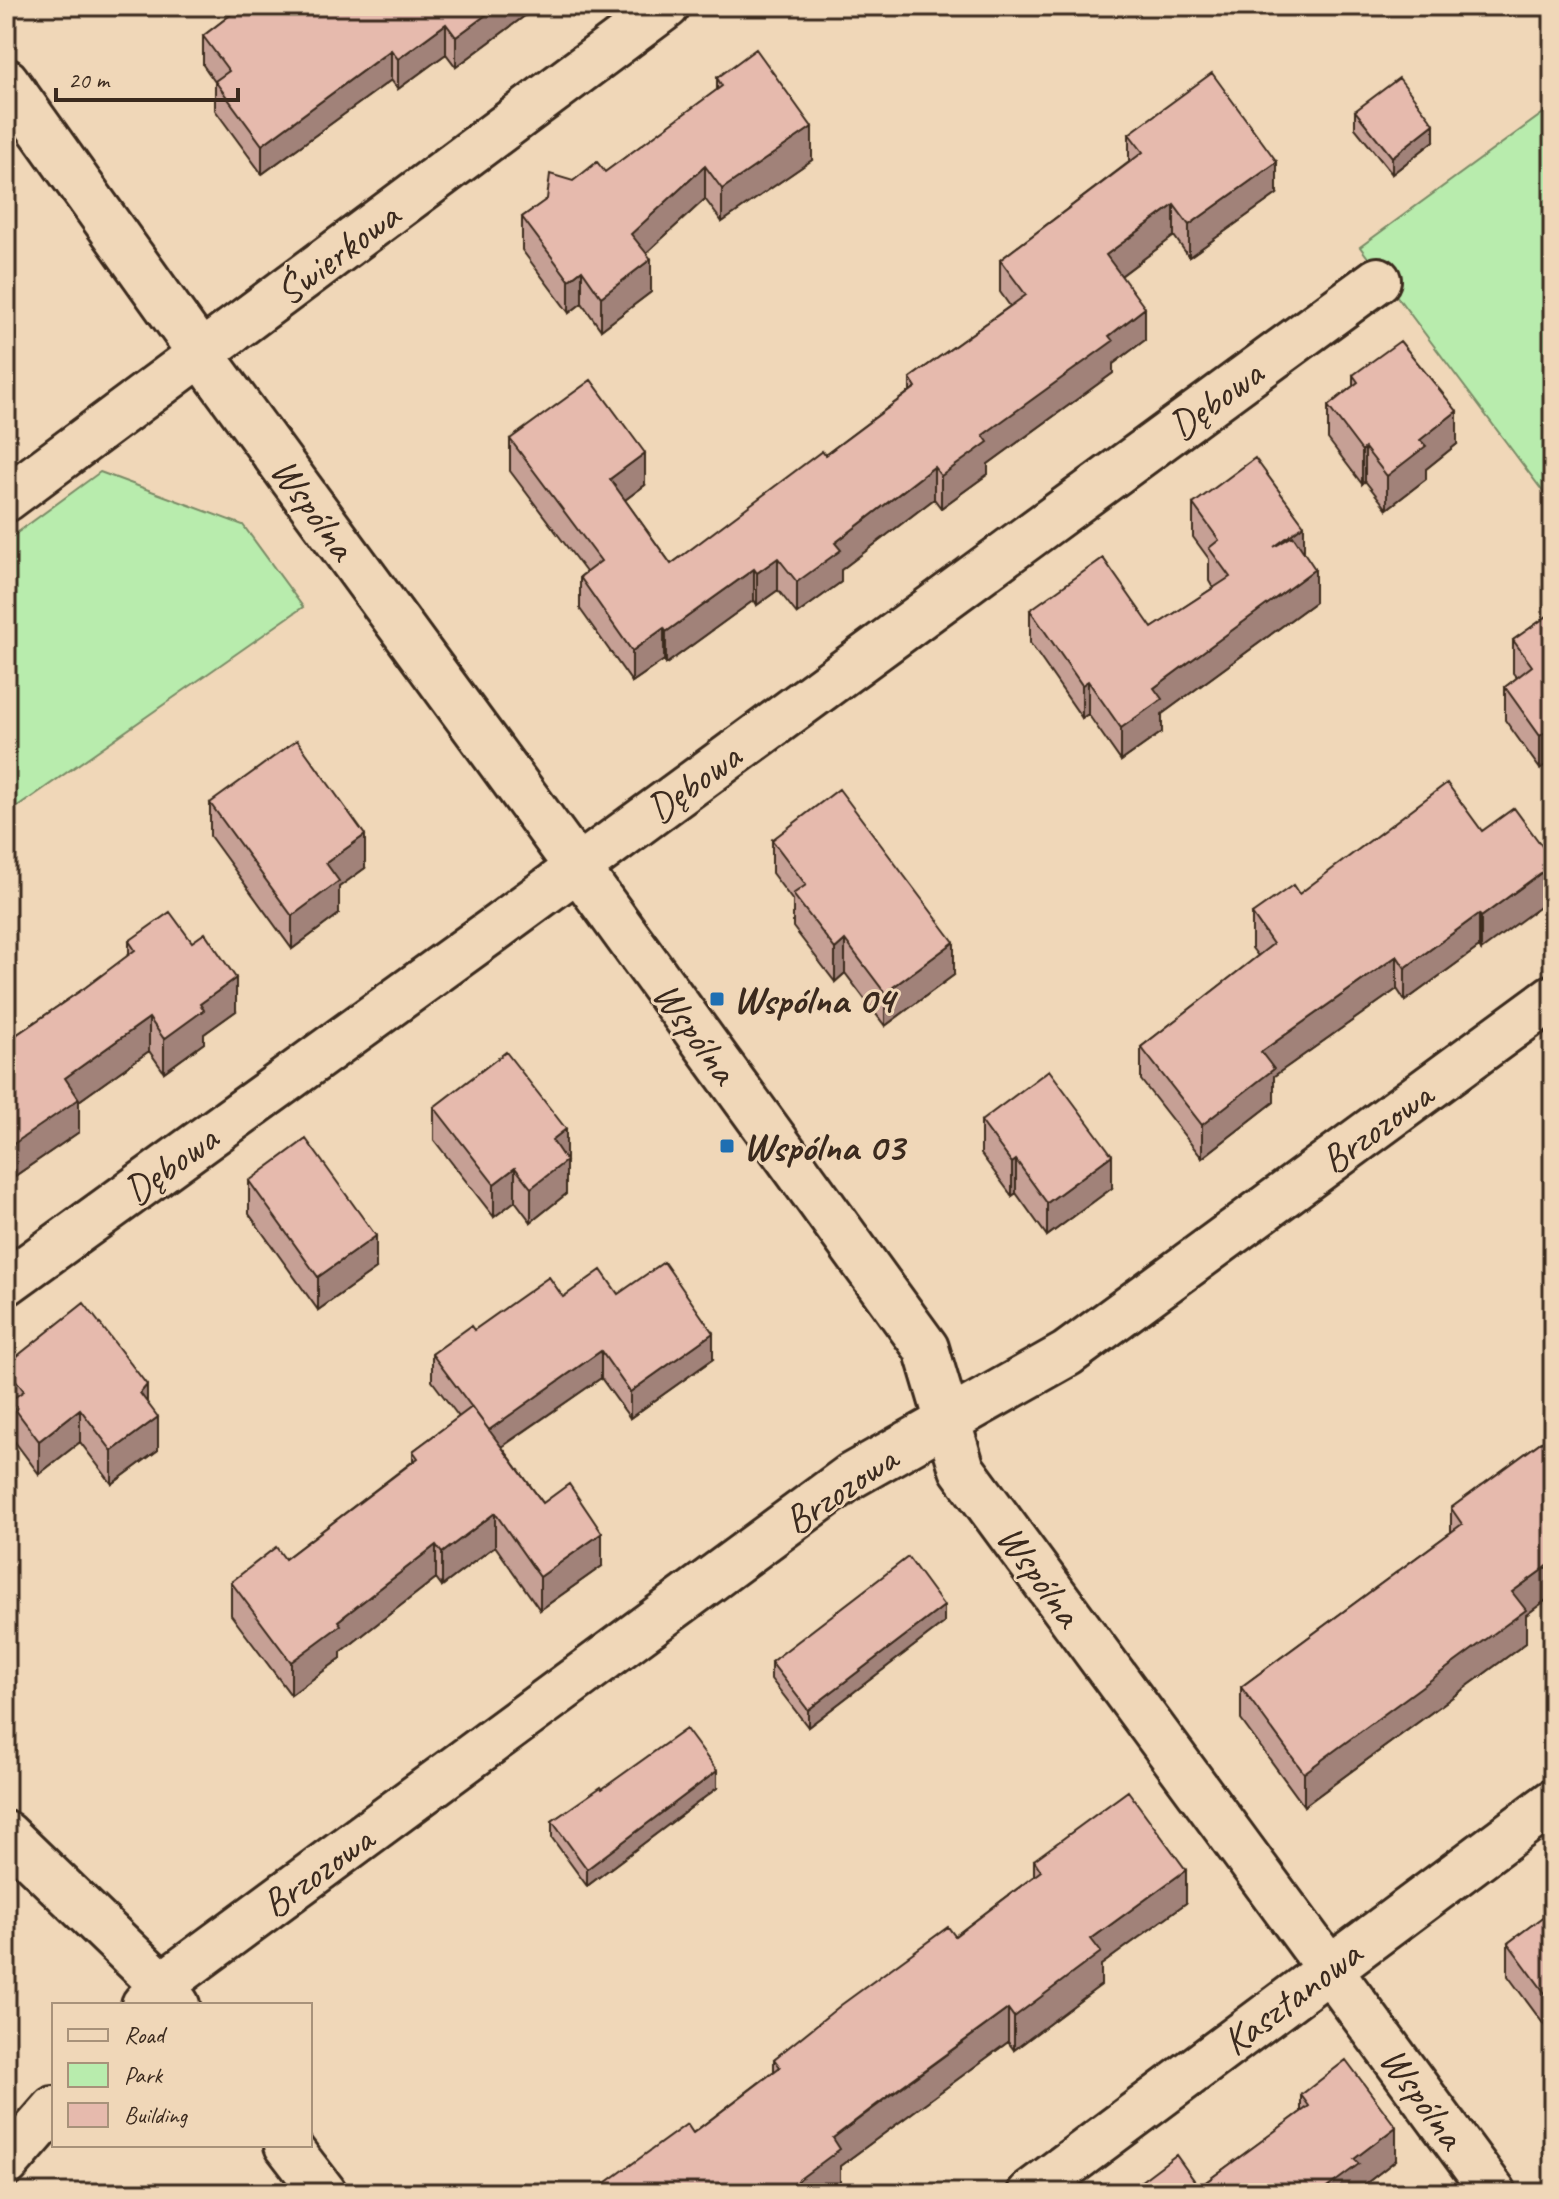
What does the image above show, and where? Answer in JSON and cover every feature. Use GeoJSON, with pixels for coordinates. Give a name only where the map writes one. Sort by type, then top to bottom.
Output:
{"type":"FeatureCollection","features":[{"type":"Feature","properties":{"kind":"street","name":"Świerkowa"},"geometry":{"type":"LineString","coordinates":[[6,499],[667,6]]}},
{"type":"Feature","properties":{"kind":"street","name":"Wspólna"},"geometry":{"type":"LineString","coordinates":[[6,81],[201,354],[926,1348],[962,1469],[1494,2193]]}},
{"type":"Feature","properties":{"kind":"street","name":"Dębowa"},"geometry":{"type":"LineString","coordinates":[[6,1283],[479,941],[1378,280]]}},
{"type":"Feature","properties":{"kind":"street","name":"Brzozowa"},"geometry":{"type":"LineString","coordinates":[[161,1998],[851,1476],[1067,1354],[1553,997]]}},
{"type":"Feature","properties":{"kind":"street","name":"Kasztanowa"},"geometry":{"type":"LineString","coordinates":[[1030,2193],[1553,1802]]}},
{"type":"Feature","properties":{"kind":"street"},"geometry":{"type":"LineString","coordinates":[[6,1834],[161,1998]]}},
{"type":"Feature","properties":{"kind":"street"},"geometry":{"type":"LineString","coordinates":[[6,2164],[52,2111]]}},
{"type":"Feature","properties":{"kind":"street"},"geometry":{"type":"LineString","coordinates":[[289,2147],[324,2193]]}},
{"type":"Feature","properties":{"kind":"green space"},"geometry":{"type":"Polygon","coordinates":[[[1553,106],[1553,505],[1360,247],[1553,106]]]}},
{"type":"Feature","properties":{"kind":"green space"},"geometry":{"type":"Polygon","coordinates":[[[100,472],[243,525],[303,607],[6,815],[6,541],[100,472]]]}},
{"type":"Feature","properties":{"kind":"building"},"geometry":{"type":"Polygon","coordinates":[[[242,6],[498,6],[456,37],[446,24],[398,59],[391,50],[262,145],[215,81],[229,71],[203,36],[242,6]]]}},
{"type":"Feature","properties":{"kind":"building"},"geometry":{"type":"Polygon","coordinates":[[[756,49],[812,127],[722,189],[705,166],[631,234],[651,259],[601,297],[582,270],[569,280],[522,217],[547,199],[550,174],[573,181],[597,162],[605,172],[722,86],[717,78],[756,49]]]}},
{"type":"Feature","properties":{"kind":"building"},"geometry":{"type":"Polygon","coordinates":[[[1212,73],[1277,162],[1189,225],[1174,205],[1106,255],[1145,308],[1109,336],[1113,341],[983,435],[988,442],[941,476],[934,467],[835,543],[841,550],[797,582],[778,558],[757,573],[754,569],[666,632],[664,628],[632,651],[580,577],[601,561],[510,439],[591,380],[645,453],[610,479],[671,564],[822,451],[825,455],[916,387],[910,378],[1026,295],[1000,260],[1143,152],[1129,134],[1212,73]]]}},
{"type":"Feature","properties":{"kind":"building"},"geometry":{"type":"Polygon","coordinates":[[[1399,78],[1434,124],[1392,157],[1355,111],[1399,78]]]}},
{"type":"Feature","properties":{"kind":"building"},"geometry":{"type":"Polygon","coordinates":[[[6,307],[13,316],[6,322],[6,307]]]}},
{"type":"Feature","properties":{"kind":"building"},"geometry":{"type":"Polygon","coordinates":[[[1400,341],[1457,411],[1420,440],[1426,446],[1387,476],[1365,448],[1362,451],[1328,406],[1358,382],[1353,375],[1400,341]]]}},
{"type":"Feature","properties":{"kind":"building"},"geometry":{"type":"Polygon","coordinates":[[[1255,458],[1304,525],[1274,547],[1293,536],[1315,569],[1154,688],[1162,699],[1121,728],[1088,681],[1082,685],[1030,610],[1103,558],[1152,628],[1230,577],[1209,548],[1219,540],[1193,504],[1255,458]]]}},
{"type":"Feature","properties":{"kind":"building"},"geometry":{"type":"Polygon","coordinates":[[[1553,612],[1553,726],[1540,736],[1505,687],[1532,666],[1513,640],[1553,612]]]}},
{"type":"Feature","properties":{"kind":"building"},"geometry":{"type":"Polygon","coordinates":[[[297,740],[365,835],[326,863],[339,881],[292,916],[210,803],[297,740]]]}},
{"type":"Feature","properties":{"kind":"building"},"geometry":{"type":"Polygon","coordinates":[[[1447,783],[1482,831],[1514,808],[1553,864],[1405,968],[1397,956],[1261,1052],[1274,1069],[1202,1125],[1141,1047],[1273,944],[1252,914],[1293,885],[1299,894],[1447,783]]]}},
{"type":"Feature","properties":{"kind":"building"},"geometry":{"type":"Polygon","coordinates":[[[839,789],[954,942],[885,993],[845,940],[835,949],[793,894],[806,885],[772,840],[839,789]]]}},
{"type":"Feature","properties":{"kind":"building"},"geometry":{"type":"Polygon","coordinates":[[[170,912],[192,942],[205,933],[236,978],[200,1004],[204,1010],[164,1039],[149,1018],[65,1078],[79,1099],[12,1145],[9,1142],[6,1144],[6,1042],[135,950],[129,941],[170,912]]]}},
{"type":"Feature","properties":{"kind":"building"},"geometry":{"type":"Polygon","coordinates":[[[506,1052],[566,1129],[552,1140],[566,1161],[531,1188],[515,1168],[494,1184],[434,1107],[506,1052]]]}},
{"type":"Feature","properties":{"kind":"building"},"geometry":{"type":"Polygon","coordinates":[[[1049,1070],[1112,1155],[1047,1203],[1016,1160],[1012,1163],[981,1121],[1049,1070]]]}},
{"type":"Feature","properties":{"kind":"building"},"geometry":{"type":"Polygon","coordinates":[[[306,1139],[376,1236],[318,1277],[249,1181],[306,1139]]]}},
{"type":"Feature","properties":{"kind":"building"},"geometry":{"type":"Polygon","coordinates":[[[664,1262],[713,1333],[630,1392],[601,1351],[489,1430],[432,1354],[471,1326],[474,1330],[549,1277],[563,1297],[601,1270],[618,1294],[664,1262]]]}},
{"type":"Feature","properties":{"kind":"building"},"geometry":{"type":"Polygon","coordinates":[[[84,1303],[147,1385],[140,1393],[158,1417],[112,1451],[80,1409],[39,1441],[9,1401],[24,1391],[6,1365],[84,1303]]]}},
{"type":"Feature","properties":{"kind":"building"},"geometry":{"type":"Polygon","coordinates":[[[472,1407],[543,1503],[569,1484],[602,1533],[540,1577],[495,1513],[442,1553],[436,1545],[338,1621],[341,1625],[291,1662],[231,1582],[276,1547],[285,1559],[418,1458],[413,1451],[472,1407]]]}},
{"type":"Feature","properties":{"kind":"building"},"geometry":{"type":"Polygon","coordinates":[[[1553,1433],[1553,1562],[1512,1592],[1526,1610],[1304,1773],[1241,1687],[1462,1524],[1451,1508],[1553,1433]]]}},
{"type":"Feature","properties":{"kind":"building"},"geometry":{"type":"Polygon","coordinates":[[[908,1557],[944,1606],[808,1710],[771,1662],[908,1557]]]}},
{"type":"Feature","properties":{"kind":"building"},"geometry":{"type":"Polygon","coordinates":[[[686,1729],[717,1771],[587,1869],[552,1821],[686,1729]]]}},
{"type":"Feature","properties":{"kind":"building"},"geometry":{"type":"Polygon","coordinates":[[[1128,1791],[1186,1870],[1091,1939],[1101,1952],[1014,2017],[1008,2009],[833,2138],[840,2149],[781,2193],[592,2193],[687,2124],[693,2133],[780,2067],[774,2059],[841,2005],[948,1927],[955,1936],[1041,1871],[1034,1860],[1128,1791]]]}},
{"type":"Feature","properties":{"kind":"building"},"geometry":{"type":"Polygon","coordinates":[[[1553,1875],[1553,1898],[1542,1883],[1553,1875]]]}},
{"type":"Feature","properties":{"kind":"building"},"geometry":{"type":"Polygon","coordinates":[[[1553,1909],[1553,2004],[1508,1943],[1553,1909]]]}},
{"type":"Feature","properties":{"kind":"building"},"geometry":{"type":"Polygon","coordinates":[[[1346,2060],[1396,2127],[1354,2159],[1359,2164],[1320,2193],[1303,2193],[1297,2185],[1286,2193],[1137,2193],[1132,2188],[1176,2155],[1199,2187],[1309,2106],[1301,2095],[1346,2060]]]}},
{"type":"Feature","properties":{"kind":"place","name":"Wspólna 04"},"geometry":{"type":"Point","coordinates":[717,999]}},
{"type":"Feature","properties":{"kind":"place","name":"Wspólna 03"},"geometry":{"type":"Point","coordinates":[727,1146]}}]}
